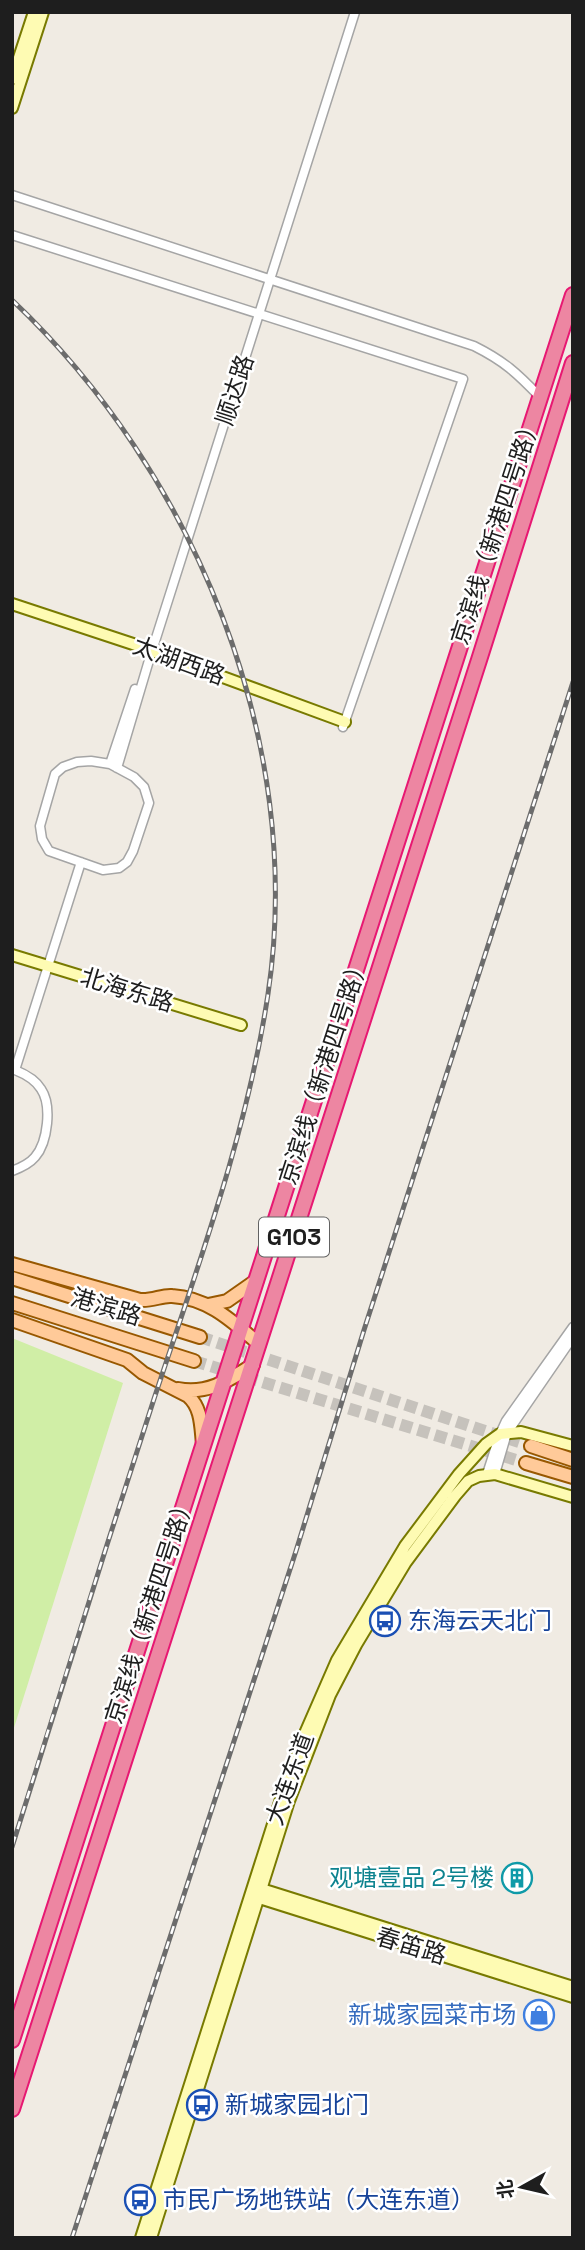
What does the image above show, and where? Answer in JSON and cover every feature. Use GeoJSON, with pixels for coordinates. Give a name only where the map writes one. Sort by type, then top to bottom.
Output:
{"type":"FeatureCollection","features":[{"type":"Feature","properties":{"kind":"highway","name":"京滨线（新港四号路）"},"geometry":{"type":"LineString","coordinates":[[12,2040],[573,295]]}},
{"type":"Feature","properties":{"kind":"highway","name":"京滨线（新港四号路）"},"geometry":{"type":"LineString","coordinates":[[12,2109],[573,363]]}},
{"type":"Feature","properties":{"kind":"main road"},"geometry":{"type":"LineString","coordinates":[[12,79],[34,12]]}},
{"type":"Feature","properties":{"kind":"main road"},"geometry":{"type":"LineString","coordinates":[[12,108],[43,12]]}},
{"type":"Feature","properties":{"kind":"main road","name":"太湖西路"},"geometry":{"type":"LineString","coordinates":[[12,604],[344,724]]}},
{"type":"Feature","properties":{"kind":"main road","name":"太湖西路"},"geometry":{"type":"LineString","coordinates":[[12,610],[148,653]]}},
{"type":"Feature","properties":{"kind":"main road","name":"北海东路"},"geometry":{"type":"LineString","coordinates":[[12,955],[241,1025]]}},
{"type":"Feature","properties":{"kind":"main road"},"geometry":{"type":"LineString","coordinates":[[12,1264],[139,1300],[153,1301],[170,1296],[208,1305],[226,1316],[259,1344]]}},
{"type":"Feature","properties":{"kind":"main road","name":"港滨路"},"geometry":{"type":"LineString","coordinates":[[12,1278],[200,1337]]}},
{"type":"Feature","properties":{"kind":"main road"},"geometry":{"type":"LineString","coordinates":[[208,1305],[227,1301],[257,1280]]}},
{"type":"Feature","properties":{"kind":"main road"},"geometry":{"type":"LineString","coordinates":[[12,1303],[194,1362]]}},
{"type":"Feature","properties":{"kind":"main road"},"geometry":{"type":"LineString","coordinates":[[12,1320],[127,1360],[143,1373],[194,1401],[201,1420],[204,1446]]}},
{"type":"Feature","properties":{"kind":"main road"},"geometry":{"type":"LineString","coordinates":[[170,1388],[200,1390],[225,1383],[253,1365]]}},
{"type":"Feature","properties":{"kind":"main road"},"geometry":{"type":"LineString","coordinates":[[503,1434],[521,1432],[573,1446]]}},
{"type":"Feature","properties":{"kind":"main road","name":"大连东道"},"geometry":{"type":"LineString","coordinates":[[151,2238],[256,1892],[281,1799],[306,1731],[337,1660],[405,1546],[428,1513],[486,1444],[503,1434]]}},
{"type":"Feature","properties":{"kind":"main road"},"geometry":{"type":"LineString","coordinates":[[531,1446],[573,1460]]}},
{"type":"Feature","properties":{"kind":"main road"},"geometry":{"type":"LineString","coordinates":[[526,1463],[573,1477]]}},
{"type":"Feature","properties":{"kind":"main road"},"geometry":{"type":"LineString","coordinates":[[491,1474],[573,1497]]}},
{"type":"Feature","properties":{"kind":"main road","name":"大连东道"},"geometry":{"type":"LineString","coordinates":[[141,2238],[256,1892],[330,1695],[356,1645],[406,1562],[468,1481],[491,1474]]}},
{"type":"Feature","properties":{"kind":"main road","name":"春笛路"},"geometry":{"type":"LineString","coordinates":[[256,1892],[573,1987]]}},
{"type":"Feature","properties":{"kind":"main road","name":"春笛路"},"geometry":{"type":"LineString","coordinates":[[256,1892],[573,1997]]}},
{"type":"Feature","properties":{"kind":"street","name":"顺达路"},"geometry":{"type":"LineString","coordinates":[[113,766],[352,12]]}},
{"type":"Feature","properties":{"kind":"street"},"geometry":{"type":"LineString","coordinates":[[12,195],[474,346],[499,358],[518,373],[540,397]]}},
{"type":"Feature","properties":{"kind":"street"},"geometry":{"type":"LineString","coordinates":[[12,235],[463,379],[344,724]]}},
{"type":"Feature","properties":{"kind":"street"},"geometry":{"type":"LineString","coordinates":[[91,761],[113,766],[134,777],[144,787],[149,803],[127,862],[119,867],[103,870],[49,851],[42,839],[40,826],[55,774],[63,767],[77,762],[91,761]]}},
{"type":"Feature","properties":{"kind":"street"},"geometry":{"type":"LineString","coordinates":[[12,1171],[37,1156],[47,1125],[48,1109],[41,1089],[27,1075],[13,1070],[81,862]]}},
{"type":"Feature","properties":{"kind":"street"},"geometry":{"type":"LineString","coordinates":[[491,1474],[503,1434],[515,1407],[573,1327]]}},
{"type":"Feature","properties":{"kind":"street"},"geometry":{"type":"LineString","coordinates":[[503,1434],[573,1337]]}},
{"type":"Feature","properties":{"kind":"green space"},"geometry":{"type":"Polygon","coordinates":[[[12,1338],[123,1383],[12,1734],[12,1338]]]}},
{"type":"Feature","properties":{"kind":"tunnel"},"geometry":{"type":"LineString","coordinates":[[200,1337],[531,1446]]}},
{"type":"Feature","properties":{"kind":"tunnel"},"geometry":{"type":"LineString","coordinates":[[194,1361],[526,1463]]}},
{"type":"Feature","properties":{"kind":"railway"},"geometry":{"type":"LineString","coordinates":[[12,300],[77,369],[134,446],[183,529],[222,617],[252,709],[270,803],[275,899],[268,994],[259,1046],[234,1149],[12,1847]]}},
{"type":"Feature","properties":{"kind":"railway"},"geometry":{"type":"LineString","coordinates":[[72,2238],[296,1551],[364,1330],[573,682]]}},
{"type":"Feature","properties":{"kind":"place","name":"东海云天北门"},"geometry":{"type":"Point","coordinates":[385,1621]}},
{"type":"Feature","properties":{"kind":"place","name":"观塘壹品 2号楼"},"geometry":{"type":"Point","coordinates":[517,1878]}},
{"type":"Feature","properties":{"kind":"place","name":"新城家园菜市场"},"geometry":{"type":"Point","coordinates":[539,2015]}},
{"type":"Feature","properties":{"kind":"place","name":"新城家园北门"},"geometry":{"type":"Point","coordinates":[202,2105]}},
{"type":"Feature","properties":{"kind":"place","name":"市民广场地铁站（大连东道）"},"geometry":{"type":"Point","coordinates":[140,2200]}}]}
